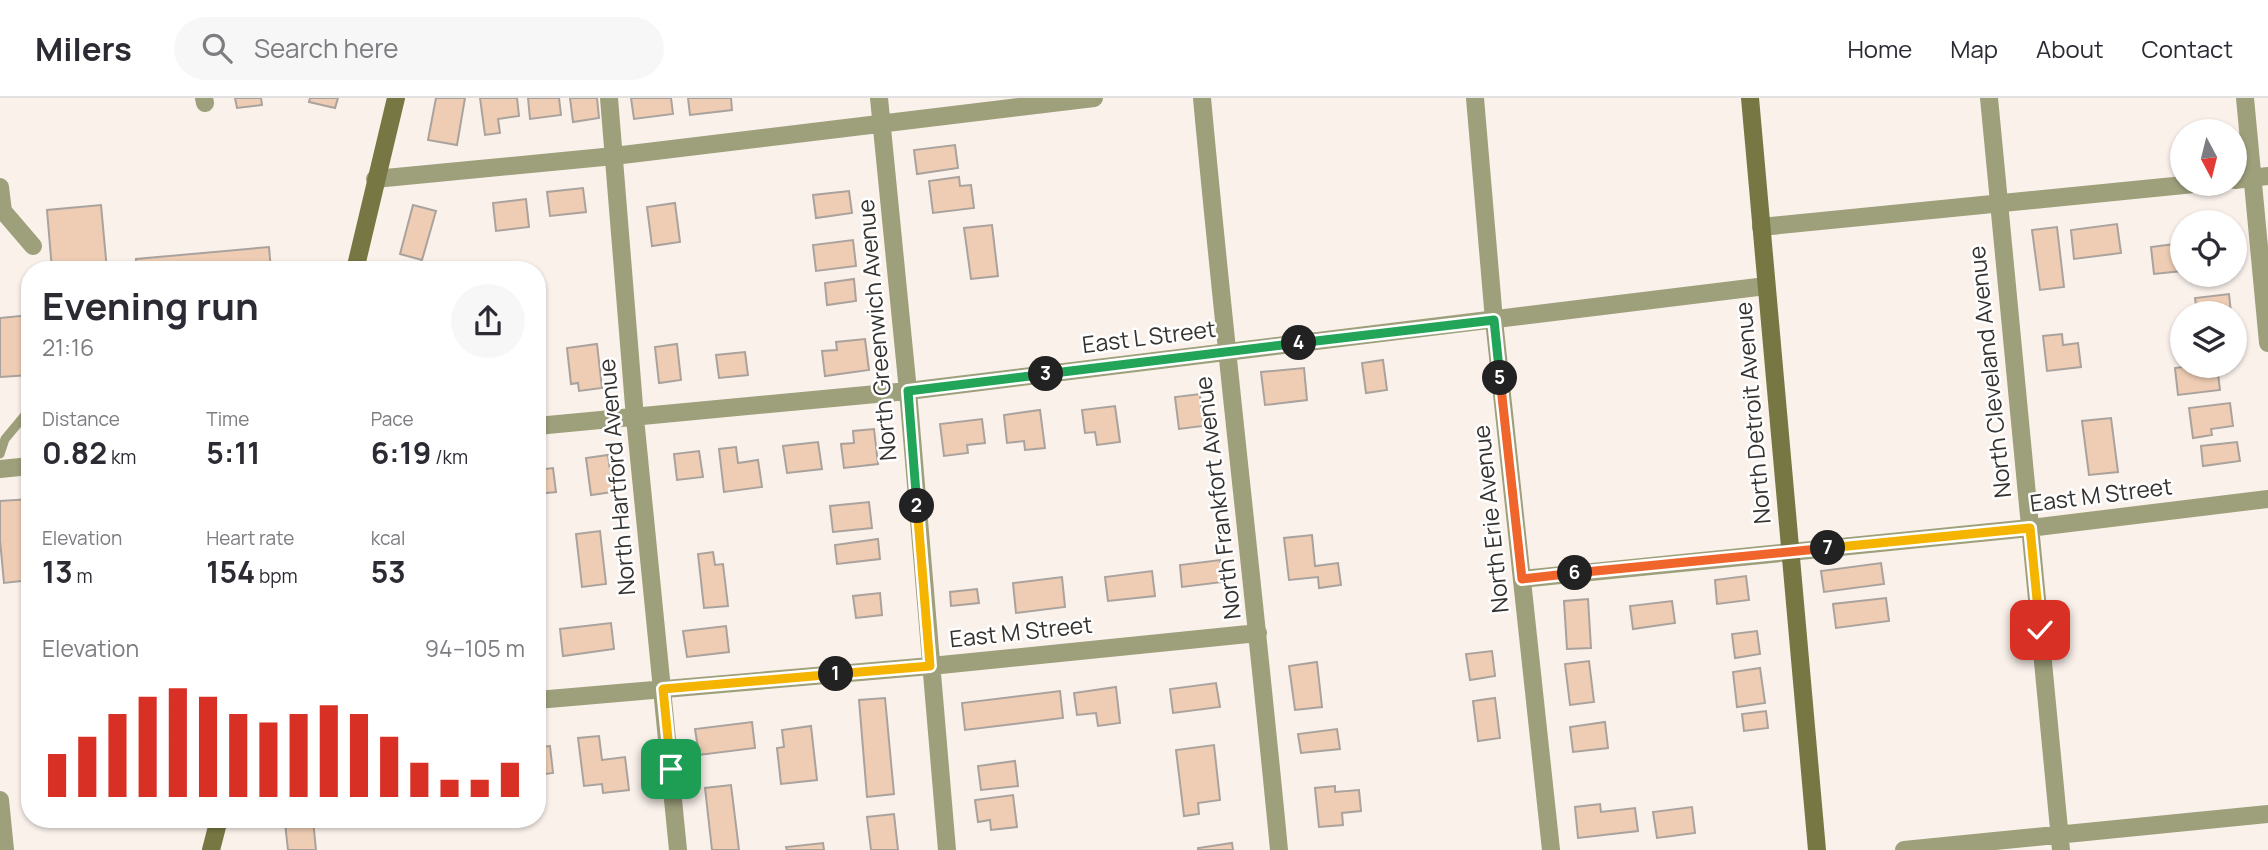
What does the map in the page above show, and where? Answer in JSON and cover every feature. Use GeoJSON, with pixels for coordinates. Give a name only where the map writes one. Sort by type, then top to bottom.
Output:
{"type":"FeatureCollection","features":[{"type":"Feature","properties":{"kind":"street"},"geometry":{"type":"LineString","coordinates":[[357,261],[396,98]]}},
{"type":"Feature","properties":{"kind":"street","name":"North Hartford Avenue"},"geometry":{"type":"LineString","coordinates":[[609,98],[635,418],[678,850]]}},
{"type":"Feature","properties":{"kind":"street","name":"North Greenwich Avenue"},"geometry":{"type":"LineString","coordinates":[[879,98],[908,391],[947,850]]}},
{"type":"Feature","properties":{"kind":"street"},"geometry":{"type":"LineString","coordinates":[[375,179],[614,156],[1094,98]]}},
{"type":"Feature","properties":{"kind":"street","name":"North Frankfort Avenue"},"geometry":{"type":"LineString","coordinates":[[1202,98],[1279,850]]}},
{"type":"Feature","properties":{"kind":"street","name":"North Erie Avenue"},"geometry":{"type":"LineString","coordinates":[[1475,98],[1494,320],[1550,850]]}},
{"type":"Feature","properties":{"kind":"street","name":"North Detroit Avenue"},"geometry":{"type":"LineString","coordinates":[[1750,98],[1817,850]]}},
{"type":"Feature","properties":{"kind":"street","name":"North Cleveland Avenue"},"geometry":{"type":"LineString","coordinates":[[1989,98],[2060,842]]}},
{"type":"Feature","properties":{"kind":"street"},"geometry":{"type":"LineString","coordinates":[[2245,98],[2268,343]]}},
{"type":"Feature","properties":{"kind":"street"},"geometry":{"type":"LineString","coordinates":[[1760,227],[2170,186]]}},
{"type":"Feature","properties":{"kind":"street"},"geometry":{"type":"LineString","coordinates":[[0,187],[3,211],[33,247]]}},
{"type":"Feature","properties":{"kind":"street","name":"East L Street"},"geometry":{"type":"LineString","coordinates":[[546,425],[908,391],[1766,286]]}},
{"type":"Feature","properties":{"kind":"street"},"geometry":{"type":"LineString","coordinates":[[0,469],[21,467]]}},
{"type":"Feature","properties":{"kind":"street","name":"East M Street"},"geometry":{"type":"LineString","coordinates":[[1522,579],[2030,528],[2268,499]]}},
{"type":"Feature","properties":{"kind":"street","name":"East M Street"},"geometry":{"type":"LineString","coordinates":[[546,699],[930,666],[1258,633]]}},
{"type":"Feature","properties":{"kind":"street"},"geometry":{"type":"LineString","coordinates":[[0,800],[5,850]]}},
{"type":"Feature","properties":{"kind":"street"},"geometry":{"type":"LineString","coordinates":[[1904,850],[2060,842],[2268,814]]}},
{"type":"Feature","properties":{"kind":"street"},"geometry":{"type":"LineString","coordinates":[[211,850],[217,828]]}},
{"type":"Feature","properties":{"kind":"lane"},"geometry":{"type":"LineString","coordinates":[[0,454],[5,439],[21,420]]}},
{"type":"Feature","properties":{"kind":"building"},"geometry":{"type":"Polygon","coordinates":[[[235,98],[261,98],[262,105],[237,108],[235,98]]]}},
{"type":"Feature","properties":{"kind":"building"},"geometry":{"type":"Polygon","coordinates":[[[310,98],[338,98],[335,108],[309,102],[310,98]]]}},
{"type":"Feature","properties":{"kind":"building"},"geometry":{"type":"Polygon","coordinates":[[[436,98],[465,98],[457,145],[428,140],[436,98]]]}},
{"type":"Feature","properties":{"kind":"building"},"geometry":{"type":"Polygon","coordinates":[[[480,98],[517,98],[519,116],[498,119],[500,133],[485,135],[480,98]]]}},
{"type":"Feature","properties":{"kind":"building"},"geometry":{"type":"Polygon","coordinates":[[[528,98],[559,98],[561,115],[530,119],[528,98]]]}},
{"type":"Feature","properties":{"kind":"building"},"geometry":{"type":"Polygon","coordinates":[[[570,98],[597,98],[599,118],[573,122],[570,98]]]}},
{"type":"Feature","properties":{"kind":"building"},"geometry":{"type":"Polygon","coordinates":[[[631,98],[671,98],[673,114],[634,119],[631,98]]]}},
{"type":"Feature","properties":{"kind":"building"},"geometry":{"type":"Polygon","coordinates":[[[688,98],[731,98],[732,110],[690,115],[688,98]]]}},
{"type":"Feature","properties":{"kind":"building"},"geometry":{"type":"Polygon","coordinates":[[[955,145],[958,168],[917,174],[914,150],[955,145]]]}},
{"type":"Feature","properties":{"kind":"building"},"geometry":{"type":"Polygon","coordinates":[[[959,177],[960,186],[971,185],[974,208],[933,213],[929,181],[959,177]]]}},
{"type":"Feature","properties":{"kind":"building"},"geometry":{"type":"Polygon","coordinates":[[[583,188],[586,212],[550,216],[547,192],[583,188]]]}},
{"type":"Feature","properties":{"kind":"building"},"geometry":{"type":"Polygon","coordinates":[[[849,191],[852,213],[816,218],[813,195],[849,191]]]}},
{"type":"Feature","properties":{"kind":"building"},"geometry":{"type":"Polygon","coordinates":[[[526,199],[529,227],[496,231],[493,203],[526,199]]]}},
{"type":"Feature","properties":{"kind":"building"},"geometry":{"type":"Polygon","coordinates":[[[675,203],[680,242],[652,246],[647,207],[675,203]]]}},
{"type":"Feature","properties":{"kind":"building"},"geometry":{"type":"Polygon","coordinates":[[[101,205],[106,261],[51,261],[47,210],[101,205]]]}},
{"type":"Feature","properties":{"kind":"building"},"geometry":{"type":"Polygon","coordinates":[[[413,205],[436,211],[422,260],[400,254],[413,205]]]}},
{"type":"Feature","properties":{"kind":"building"},"geometry":{"type":"Polygon","coordinates":[[[2117,224],[2121,253],[2074,259],[2071,230],[2117,224]]]}},
{"type":"Feature","properties":{"kind":"building"},"geometry":{"type":"Polygon","coordinates":[[[992,225],[998,276],[971,279],[964,228],[992,225]]]}},
{"type":"Feature","properties":{"kind":"building"},"geometry":{"type":"Polygon","coordinates":[[[2057,227],[2064,287],[2040,290],[2032,230],[2057,227]]]}},
{"type":"Feature","properties":{"kind":"building"},"geometry":{"type":"Polygon","coordinates":[[[853,240],[856,266],[816,271],[813,245],[853,240]]]}},
{"type":"Feature","properties":{"kind":"building"},"geometry":{"type":"Polygon","coordinates":[[[2170,245],[2170,272],[2154,274],[2151,247],[2170,245]]]}},
{"type":"Feature","properties":{"kind":"building"},"geometry":{"type":"Polygon","coordinates":[[[269,247],[270,261],[136,261],[269,247]]]}},
{"type":"Feature","properties":{"kind":"building"},"geometry":{"type":"Polygon","coordinates":[[[854,279],[856,301],[827,305],[825,283],[854,279]]]}},
{"type":"Feature","properties":{"kind":"building"},"geometry":{"type":"Polygon","coordinates":[[[2229,294],[2230,301],[2195,301],[2195,298],[2229,294]]]}},
{"type":"Feature","properties":{"kind":"building"},"geometry":{"type":"Polygon","coordinates":[[[21,316],[21,376],[0,377],[0,318],[21,316]]]}},
{"type":"Feature","properties":{"kind":"building"},"geometry":{"type":"Polygon","coordinates":[[[2062,334],[2063,345],[2078,343],[2081,367],[2047,371],[2043,336],[2062,334]]]}},
{"type":"Feature","properties":{"kind":"building"},"geometry":{"type":"Polygon","coordinates":[[[865,339],[869,370],[825,376],[822,351],[837,350],[836,342],[865,339]]]}},
{"type":"Feature","properties":{"kind":"building"},"geometry":{"type":"Polygon","coordinates":[[[597,344],[602,388],[579,391],[578,383],[571,384],[567,348],[597,344]]]}},
{"type":"Feature","properties":{"kind":"building"},"geometry":{"type":"Polygon","coordinates":[[[677,344],[681,380],[659,383],[655,347],[677,344]]]}},
{"type":"Feature","properties":{"kind":"building"},"geometry":{"type":"Polygon","coordinates":[[[745,352],[748,375],[719,378],[716,355],[745,352]]]}},
{"type":"Feature","properties":{"kind":"building"},"geometry":{"type":"Polygon","coordinates":[[[1383,360],[1387,390],[1366,393],[1362,363],[1383,360]]]}},
{"type":"Feature","properties":{"kind":"building"},"geometry":{"type":"Polygon","coordinates":[[[1304,368],[1307,400],[1265,405],[1261,372],[1304,368]]]}},
{"type":"Feature","properties":{"kind":"building"},"geometry":{"type":"Polygon","coordinates":[[[2176,378],[2218,378],[2220,390],[2178,395],[2176,378]]]}},
{"type":"Feature","properties":{"kind":"building"},"geometry":{"type":"Polygon","coordinates":[[[1200,394],[1203,426],[1179,429],[1175,397],[1200,394]]]}},
{"type":"Feature","properties":{"kind":"building"},"geometry":{"type":"Polygon","coordinates":[[[2230,403],[2233,426],[2211,429],[2212,435],[2193,438],[2189,408],[2230,403]]]}},
{"type":"Feature","properties":{"kind":"building"},"geometry":{"type":"Polygon","coordinates":[[[1115,406],[1120,442],[1097,445],[1095,432],[1085,433],[1082,410],[1115,406]]]}},
{"type":"Feature","properties":{"kind":"building"},"geometry":{"type":"Polygon","coordinates":[[[1040,410],[1045,448],[1025,450],[1024,441],[1007,443],[1004,415],[1040,410]]]}},
{"type":"Feature","properties":{"kind":"building"},"geometry":{"type":"Polygon","coordinates":[[[2111,418],[2118,472],[2089,475],[2082,421],[2111,418]]]}},
{"type":"Feature","properties":{"kind":"building"},"geometry":{"type":"Polygon","coordinates":[[[982,419],[985,443],[967,445],[968,453],[944,456],[940,424],[982,419]]]}},
{"type":"Feature","properties":{"kind":"building"},"geometry":{"type":"Polygon","coordinates":[[[874,429],[878,464],[844,468],[841,444],[854,443],[853,431],[874,429]]]}},
{"type":"Feature","properties":{"kind":"building"},"geometry":{"type":"Polygon","coordinates":[[[818,442],[822,469],[787,473],[783,446],[818,442]]]}},
{"type":"Feature","properties":{"kind":"building"},"geometry":{"type":"Polygon","coordinates":[[[2237,442],[2240,461],[2203,466],[2201,446],[2237,442]]]}},
{"type":"Feature","properties":{"kind":"building"},"geometry":{"type":"Polygon","coordinates":[[[736,447],[738,463],[758,460],[762,487],[724,492],[719,449],[736,447]]]}},
{"type":"Feature","properties":{"kind":"building"},"geometry":{"type":"Polygon","coordinates":[[[699,451],[703,477],[677,480],[674,454],[699,451]]]}},
{"type":"Feature","properties":{"kind":"building"},"geometry":{"type":"Polygon","coordinates":[[[608,455],[613,492],[591,495],[586,458],[608,455]]]}},
{"type":"Feature","properties":{"kind":"building"},"geometry":{"type":"Polygon","coordinates":[[[553,468],[556,492],[546,493],[546,469],[553,468]]]}},
{"type":"Feature","properties":{"kind":"building"},"geometry":{"type":"Polygon","coordinates":[[[21,500],[21,581],[4,583],[0,501],[21,500]]]}},
{"type":"Feature","properties":{"kind":"building"},"geometry":{"type":"Polygon","coordinates":[[[869,502],[872,528],[833,532],[830,506],[869,502]]]}},
{"type":"Feature","properties":{"kind":"building"},"geometry":{"type":"Polygon","coordinates":[[[600,531],[606,584],[582,587],[576,534],[600,531]]]}},
{"type":"Feature","properties":{"kind":"building"},"geometry":{"type":"Polygon","coordinates":[[[1312,535],[1315,566],[1338,563],[1341,585],[1319,588],[1318,577],[1289,580],[1284,538],[1312,535]]]}},
{"type":"Feature","properties":{"kind":"building"},"geometry":{"type":"Polygon","coordinates":[[[878,539],[880,559],[837,564],[835,545],[878,539]]]}},
{"type":"Feature","properties":{"kind":"building"},"geometry":{"type":"Polygon","coordinates":[[[713,552],[715,565],[723,564],[728,606],[704,608],[698,554],[713,552]]]}},
{"type":"Feature","properties":{"kind":"building"},"geometry":{"type":"Polygon","coordinates":[[[1220,560],[1223,582],[1182,587],[1180,565],[1220,560]]]}},
{"type":"Feature","properties":{"kind":"building"},"geometry":{"type":"Polygon","coordinates":[[[1881,563],[1884,584],[1824,592],[1821,571],[1881,563]]]}},
{"type":"Feature","properties":{"kind":"building"},"geometry":{"type":"Polygon","coordinates":[[[1152,571],[1155,596],[1108,601],[1105,577],[1152,571]]]}},
{"type":"Feature","properties":{"kind":"building"},"geometry":{"type":"Polygon","coordinates":[[[1746,576],[1749,600],[1717,604],[1715,580],[1746,576]]]}},
{"type":"Feature","properties":{"kind":"building"},"geometry":{"type":"Polygon","coordinates":[[[1062,577],[1065,607],[1016,613],[1013,583],[1062,577]]]}},
{"type":"Feature","properties":{"kind":"building"},"geometry":{"type":"Polygon","coordinates":[[[977,589],[979,603],[951,606],[950,592],[977,589]]]}},
{"type":"Feature","properties":{"kind":"building"},"geometry":{"type":"Polygon","coordinates":[[[880,593],[882,615],[856,618],[853,596],[880,593]]]}},
{"type":"Feature","properties":{"kind":"building"},"geometry":{"type":"Polygon","coordinates":[[[1886,598],[1889,621],[1836,628],[1833,604],[1886,598]]]}},
{"type":"Feature","properties":{"kind":"building"},"geometry":{"type":"Polygon","coordinates":[[[1588,599],[1591,648],[1567,649],[1564,601],[1588,599]]]}},
{"type":"Feature","properties":{"kind":"building"},"geometry":{"type":"Polygon","coordinates":[[[1672,601],[1675,623],[1633,629],[1630,606],[1672,601]]]}},
{"type":"Feature","properties":{"kind":"building"},"geometry":{"type":"Polygon","coordinates":[[[611,623],[614,649],[563,656],[560,629],[611,623]]]}},
{"type":"Feature","properties":{"kind":"building"},"geometry":{"type":"Polygon","coordinates":[[[726,626],[729,652],[687,657],[683,631],[726,626]]]}},
{"type":"Feature","properties":{"kind":"building"},"geometry":{"type":"Polygon","coordinates":[[[1757,631],[1760,654],[1735,658],[1732,634],[1757,631]]]}},
{"type":"Feature","properties":{"kind":"building"},"geometry":{"type":"Polygon","coordinates":[[[1492,651],[1495,676],[1470,680],[1466,654],[1492,651]]]}},
{"type":"Feature","properties":{"kind":"building"},"geometry":{"type":"Polygon","coordinates":[[[1589,661],[1594,702],[1570,705],[1565,664],[1589,661]]]}},
{"type":"Feature","properties":{"kind":"building"},"geometry":{"type":"Polygon","coordinates":[[[1317,662],[1322,707],[1295,710],[1289,666],[1317,662]]]}},
{"type":"Feature","properties":{"kind":"building"},"geometry":{"type":"Polygon","coordinates":[[[1760,668],[1765,703],[1737,707],[1733,672],[1760,668]]]}},
{"type":"Feature","properties":{"kind":"building"},"geometry":{"type":"Polygon","coordinates":[[[1216,683],[1220,707],[1173,713],[1170,689],[1216,683]]]}},
{"type":"Feature","properties":{"kind":"building"},"geometry":{"type":"Polygon","coordinates":[[[1116,687],[1120,723],[1098,726],[1096,713],[1077,715],[1074,693],[1116,687]]]}},
{"type":"Feature","properties":{"kind":"building"},"geometry":{"type":"Polygon","coordinates":[[[1060,691],[1063,718],[965,730],[962,703],[1060,691]]]}},
{"type":"Feature","properties":{"kind":"building"},"geometry":{"type":"Polygon","coordinates":[[[885,698],[894,794],[867,797],[859,700],[885,698]]]}},
{"type":"Feature","properties":{"kind":"building"},"geometry":{"type":"Polygon","coordinates":[[[1495,698],[1500,738],[1478,741],[1473,701],[1495,698]]]}},
{"type":"Feature","properties":{"kind":"building"},"geometry":{"type":"Polygon","coordinates":[[[1766,711],[1768,728],[1744,731],[1742,714],[1766,711]]]}},
{"type":"Feature","properties":{"kind":"building"},"geometry":{"type":"Polygon","coordinates":[[[752,722],[755,748],[699,755],[695,729],[752,722]]]}},
{"type":"Feature","properties":{"kind":"building"},"geometry":{"type":"Polygon","coordinates":[[[1605,722],[1608,748],[1573,752],[1570,727],[1605,722]]]}},
{"type":"Feature","properties":{"kind":"building"},"geometry":{"type":"Polygon","coordinates":[[[811,726],[817,780],[781,784],[777,748],[784,747],[782,730],[811,726]]]}},
{"type":"Feature","properties":{"kind":"building"},"geometry":{"type":"Polygon","coordinates":[[[1337,729],[1340,749],[1301,753],[1298,734],[1337,729]]]}},
{"type":"Feature","properties":{"kind":"building"},"geometry":{"type":"Polygon","coordinates":[[[599,736],[602,760],[625,757],[629,790],[603,793],[602,784],[584,786],[578,738],[599,736]]]}},
{"type":"Feature","properties":{"kind":"building"},"geometry":{"type":"Polygon","coordinates":[[[1214,745],[1220,800],[1198,803],[1199,814],[1184,816],[1176,750],[1214,745]]]}},
{"type":"Feature","properties":{"kind":"building"},"geometry":{"type":"Polygon","coordinates":[[[550,746],[553,773],[546,774],[546,747],[550,746]]]}},
{"type":"Feature","properties":{"kind":"building"},"geometry":{"type":"Polygon","coordinates":[[[1015,761],[1018,786],[981,790],[978,766],[1015,761]]]}},
{"type":"Feature","properties":{"kind":"building"},"geometry":{"type":"Polygon","coordinates":[[[731,785],[739,850],[712,850],[705,788],[731,785]]]}},
{"type":"Feature","properties":{"kind":"building"},"geometry":{"type":"Polygon","coordinates":[[[1335,786],[1335,792],[1359,790],[1361,811],[1342,813],[1343,825],[1319,827],[1315,788],[1335,786]]]}},
{"type":"Feature","properties":{"kind":"building"},"geometry":{"type":"Polygon","coordinates":[[[1013,795],[1017,827],[991,830],[990,820],[978,822],[975,800],[1013,795]]]}},
{"type":"Feature","properties":{"kind":"building"},"geometry":{"type":"Polygon","coordinates":[[[1600,804],[1601,812],[1635,808],[1638,831],[1578,838],[1575,807],[1600,804]]]}},
{"type":"Feature","properties":{"kind":"building"},"geometry":{"type":"Polygon","coordinates":[[[1692,807],[1695,833],[1657,838],[1653,812],[1692,807]]]}},
{"type":"Feature","properties":{"kind":"building"},"geometry":{"type":"Polygon","coordinates":[[[894,814],[898,850],[871,850],[867,817],[894,814]]]}},
{"type":"Feature","properties":{"kind":"building"},"geometry":{"type":"Polygon","coordinates":[[[286,828],[314,828],[316,850],[288,850],[286,828]]]}},
{"type":"Feature","properties":{"kind":"building"},"geometry":{"type":"Polygon","coordinates":[[[823,843],[824,850],[787,850],[786,847],[823,843]]]}},
{"type":"Feature","properties":{"kind":"building"},"geometry":{"type":"Polygon","coordinates":[[[1232,843],[1233,850],[1198,850],[1198,848],[1232,843]]]}},
{"type":"Feature","properties":{"kind":"route"},"geometry":{"type":"LineString","coordinates":[[671,769],[663,689],[930,666],[908,391],[1494,320],[1522,579],[2030,528],[2040,630]]}}]}
